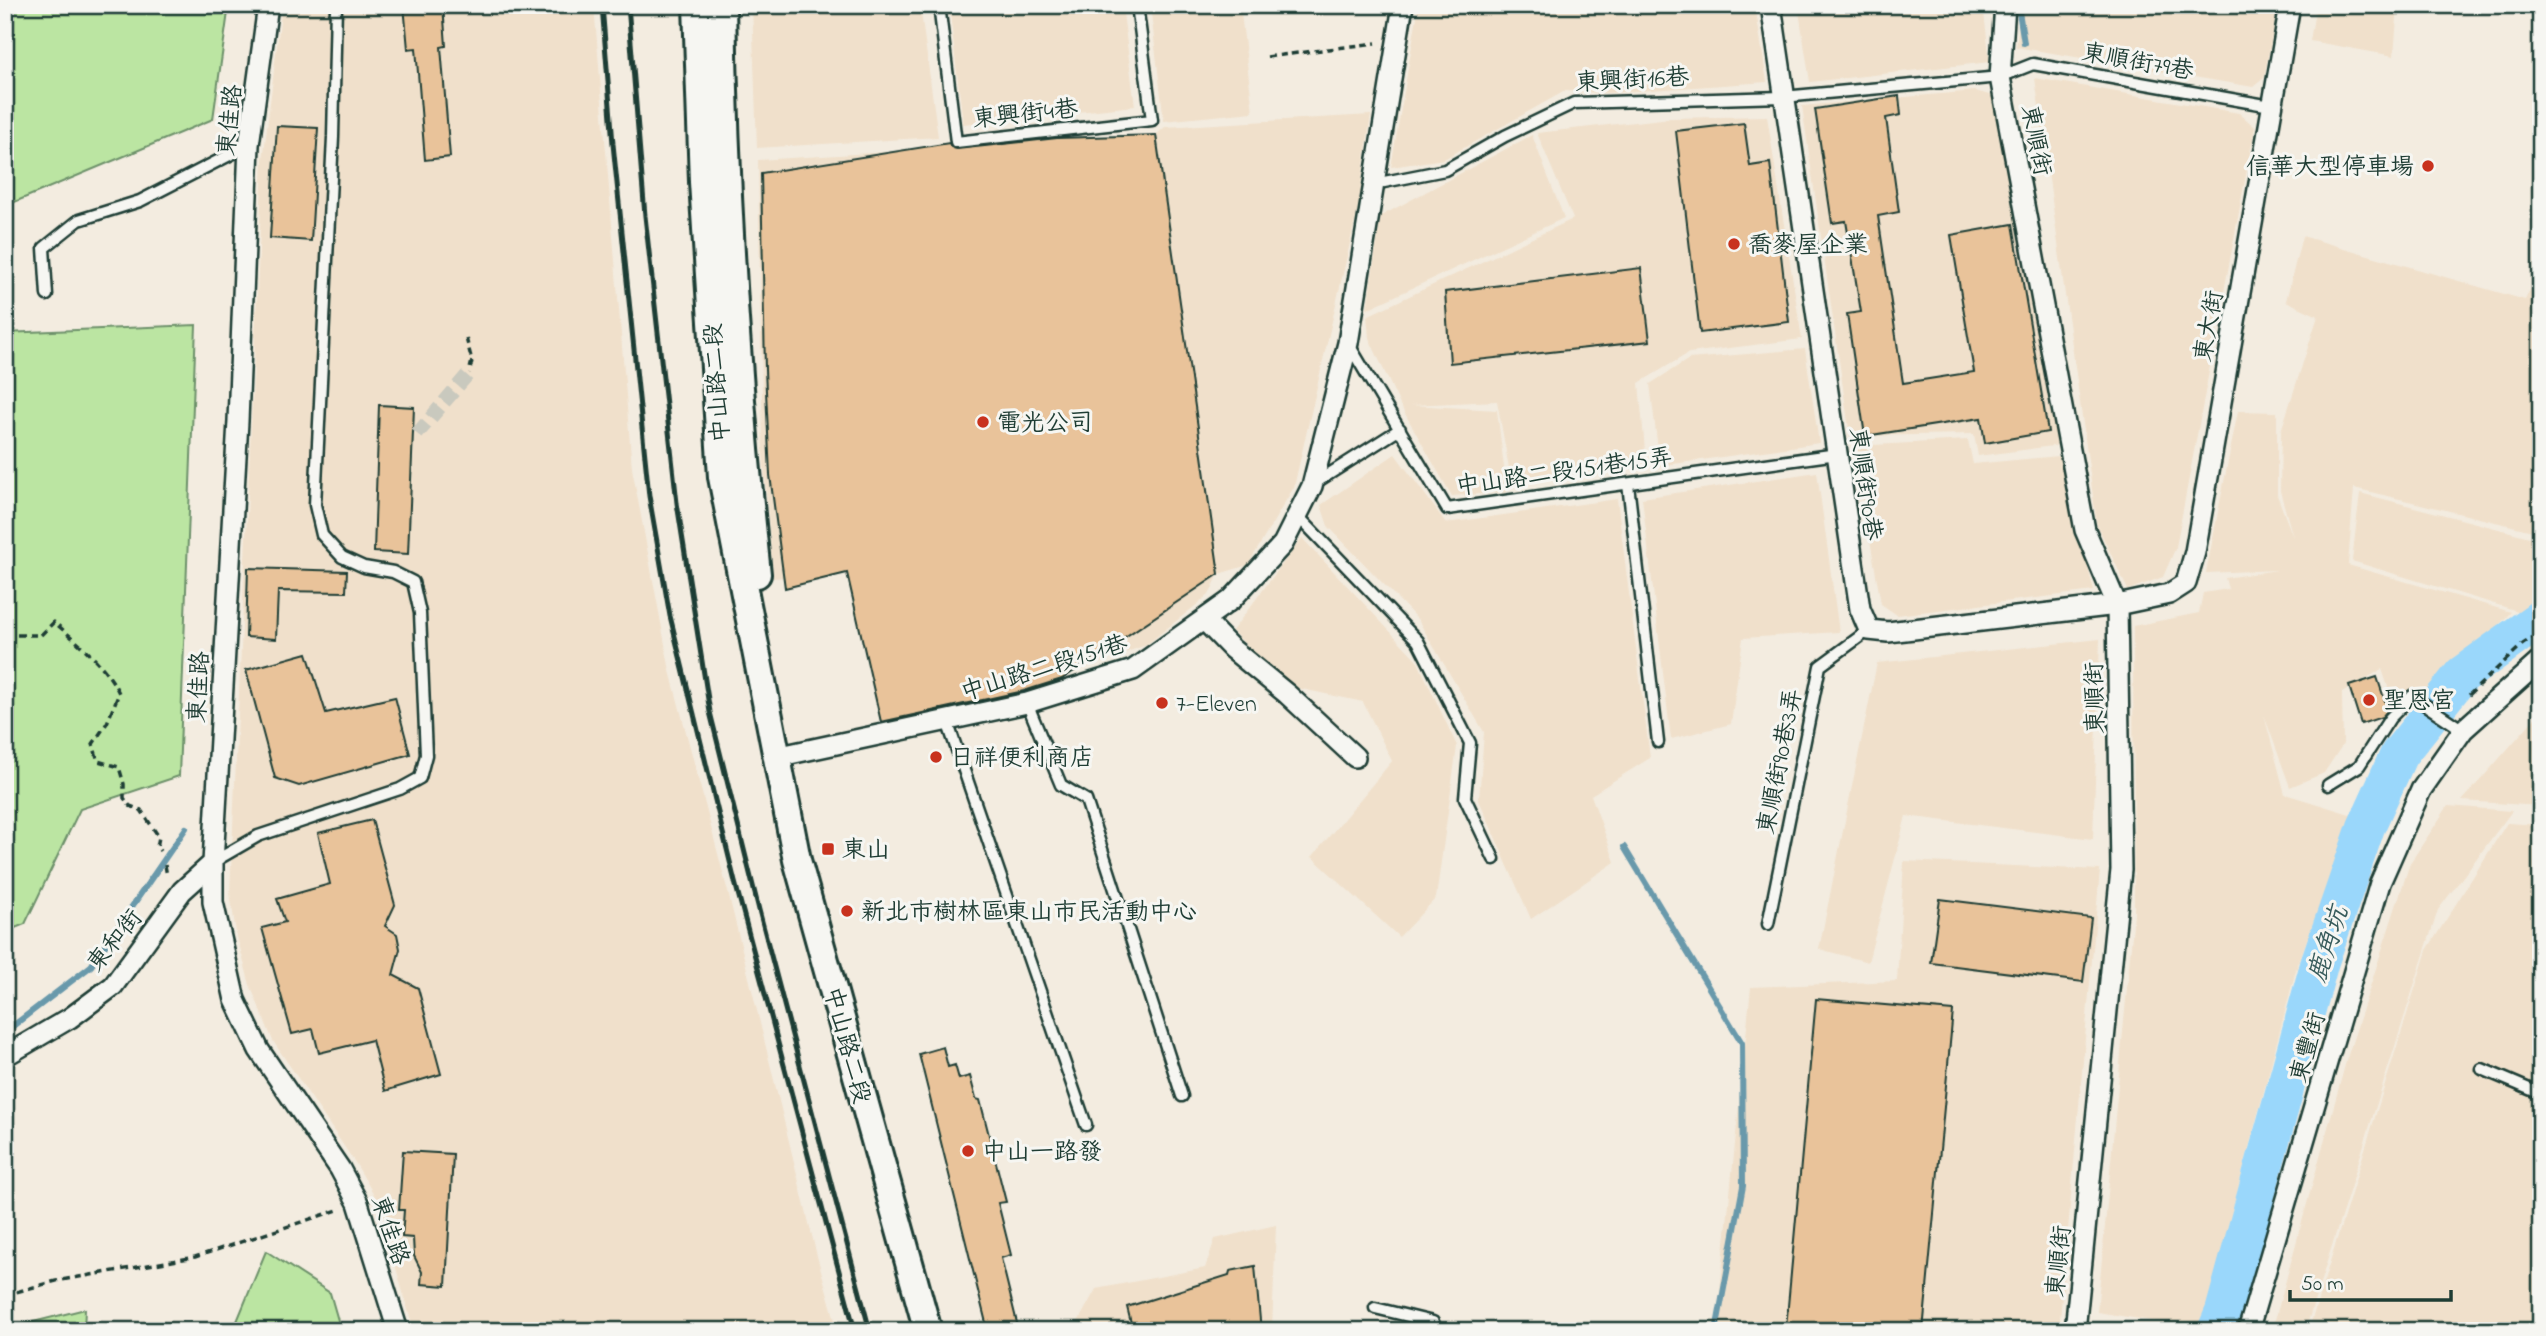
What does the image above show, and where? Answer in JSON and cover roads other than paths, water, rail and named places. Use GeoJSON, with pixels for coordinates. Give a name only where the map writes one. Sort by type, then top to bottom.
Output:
{"type":"FeatureCollection","features":[{"type":"Feature","properties":{"kind":"main road","name":"中山路二段"},"geometry":{"type":"LineString","coordinates":[[697,5],[703,182],[722,477],[797,860],[928,1331]]}},
{"type":"Feature","properties":{"kind":"main road","name":"中山路二段"},"geometry":{"type":"LineString","coordinates":[[722,5],[724,151],[743,443],[776,757]]}},
{"type":"Feature","properties":{"kind":"street","name":"東佳路"},"geometry":{"type":"LineString","coordinates":[[268,5],[249,145],[238,421],[213,863],[214,902],[235,1000],[259,1050],[340,1169],[358,1203],[398,1331]]}},
{"type":"Feature","properties":{"kind":"street"},"geometry":{"type":"LineString","coordinates":[[1348,343],[1402,5]]}},
{"type":"Feature","properties":{"kind":"street"},"geometry":{"type":"LineString","coordinates":[[1771,5],[1783,97]]}},
{"type":"Feature","properties":{"kind":"street","name":"東順街"},"geometry":{"type":"LineString","coordinates":[[2005,5],[2000,77],[2085,530],[2118,605],[2121,870],[2076,1331]]}},
{"type":"Feature","properties":{"kind":"street","name":"東大街"},"geometry":{"type":"LineString","coordinates":[[2118,605],[2169,594],[2186,583],[2195,552],[2290,5]]}},
{"type":"Feature","properties":{"kind":"street","name":"東順街90巷"},"geometry":{"type":"LineString","coordinates":[[1783,97],[1860,609],[1869,630]]}},
{"type":"Feature","properties":{"kind":"street","name":"中山路二段151巷"},"geometry":{"type":"LineString","coordinates":[[776,757],[1027,703],[1133,670],[1204,620],[1231,600],[1283,544],[1312,486],[1348,343]]}},
{"type":"Feature","properties":{"kind":"street"},"geometry":{"type":"LineString","coordinates":[[1869,630],[1888,632],[2118,605]]}},
{"type":"Feature","properties":{"kind":"street"},"geometry":{"type":"LineString","coordinates":[[1204,620],[1232,649],[1287,694],[1355,757]]}},
{"type":"Feature","properties":{"kind":"street","name":"東豐街"},"geometry":{"type":"LineString","coordinates":[[2248,1331],[2380,883],[2421,790],[2463,730],[2541,660]]}},
{"type":"Feature","properties":{"kind":"street","name":"東和街"},"geometry":{"type":"LineString","coordinates":[[5,1056],[70,1018],[113,986],[182,891],[213,863]]}},
{"type":"Feature","properties":{"kind":"lane"},"geometry":{"type":"LineString","coordinates":[[213,863],[258,836],[400,789],[420,778],[426,755],[420,614],[413,582],[393,572],[364,567],[342,558],[323,535],[315,505],[333,137],[336,5]]}},
{"type":"Feature","properties":{"kind":"lane","name":"東興街4巷"},"geometry":{"type":"LineString","coordinates":[[939,5],[957,142],[1152,120],[1137,5]]}},
{"type":"Feature","properties":{"kind":"lane","name":"東順街79巷"},"geometry":{"type":"LineString","coordinates":[[2000,77],[2033,64],[2271,106]]}},
{"type":"Feature","properties":{"kind":"lane","name":"東順街"},"geometry":{"type":"LineString","coordinates":[[1783,97],[2000,77]]}},
{"type":"Feature","properties":{"kind":"lane","name":"東興街16巷"},"geometry":{"type":"LineString","coordinates":[[1373,184],[1445,170],[1505,136],[1574,103],[1783,97]]}},
{"type":"Feature","properties":{"kind":"lane"},"geometry":{"type":"LineString","coordinates":[[47,295],[44,248],[79,220],[140,201],[249,145]]}},
{"type":"Feature","properties":{"kind":"lane","name":"中山路二段151巷15弄"},"geometry":{"type":"LineString","coordinates":[[1348,343],[1447,509],[1837,454]]}},
{"type":"Feature","properties":{"kind":"lane"},"geometry":{"type":"LineString","coordinates":[[1312,486],[1400,429]]}},
{"type":"Feature","properties":{"kind":"lane"},"geometry":{"type":"LineString","coordinates":[[1628,484],[1658,742]]}},
{"type":"Feature","properties":{"kind":"lane"},"geometry":{"type":"LineString","coordinates":[[1297,515],[1418,641],[1470,743],[1465,798],[1494,859]]}},
{"type":"Feature","properties":{"kind":"lane","name":"東順街90巷3弄"},"geometry":{"type":"LineString","coordinates":[[1768,924],[1820,666],[1869,630]]}},
{"type":"Feature","properties":{"kind":"lane"},"geometry":{"type":"LineString","coordinates":[[2328,785],[2359,766],[2390,718],[2412,696],[2463,730]]}},
{"type":"Feature","properties":{"kind":"lane"},"geometry":{"type":"LineString","coordinates":[[1027,703],[1061,785],[1086,800],[1182,1096]]}},
{"type":"Feature","properties":{"kind":"lane"},"geometry":{"type":"LineString","coordinates":[[947,721],[1086,1125]]}},
{"type":"Feature","properties":{"kind":"lane"},"geometry":{"type":"LineString","coordinates":[[2482,1069],[2541,1094]]}},
{"type":"Feature","properties":{"kind":"lane"},"geometry":{"type":"LineString","coordinates":[[1376,1308],[1433,1322],[1437,1331]]}},
{"type":"Feature","properties":{"kind":"waterway"},"geometry":{"type":"LineString","coordinates":[[2018,5],[2024,43]]}},
{"type":"Feature","properties":{"kind":"waterway","name":"鹿角坑"},"geometry":{"type":"LineString","coordinates":[[2216,1331],[2224,1312],[2320,961],[2366,827],[2399,754],[2462,675],[2541,618]]}},
{"type":"Feature","properties":{"kind":"waterway"},"geometry":{"type":"LineString","coordinates":[[5,1032],[91,966],[186,828]]}},
{"type":"Feature","properties":{"kind":"waterway"},"geometry":{"type":"LineString","coordinates":[[1624,847],[1742,1043],[1743,1186],[1716,1331]]}},
{"type":"Feature","properties":{"kind":"tunnel"},"geometry":{"type":"LineString","coordinates":[[417,434],[469,373]]}},
{"type":"Feature","properties":{"kind":"railway"},"geometry":{"type":"LineString","coordinates":[[602,5],[613,144],[649,496],[670,616],[735,882],[855,1331]]}},
{"type":"Feature","properties":{"kind":"railway"},"geometry":{"type":"LineString","coordinates":[[628,5],[645,216],[677,503],[710,712],[759,910],[870,1331]]}},
{"type":"Feature","properties":{"kind":"place","name":"信華大型停車場"},"geometry":{"type":"Point","coordinates":[2428,166]}},
{"type":"Feature","properties":{"kind":"place","name":"喬麥屋企業"},"geometry":{"type":"Point","coordinates":[1734,244]}},
{"type":"Feature","properties":{"kind":"place","name":"電光公司"},"geometry":{"type":"Point","coordinates":[983,422]}},
{"type":"Feature","properties":{"kind":"place","name":"聖恩宮"},"geometry":{"type":"Point","coordinates":[2369,700]}},
{"type":"Feature","properties":{"kind":"place","name":"7-Eleven"},"geometry":{"type":"Point","coordinates":[1162,703]}},
{"type":"Feature","properties":{"kind":"place","name":"日祥便利商店"},"geometry":{"type":"Point","coordinates":[936,757]}},
{"type":"Feature","properties":{"kind":"place","name":"東山"},"geometry":{"type":"Point","coordinates":[828,849]}},
{"type":"Feature","properties":{"kind":"place","name":"新北市樹林區東山市民活動中心"},"geometry":{"type":"Point","coordinates":[847,911]}},
{"type":"Feature","properties":{"kind":"place","name":"中山一路發"},"geometry":{"type":"Point","coordinates":[968,1151]}}]}
